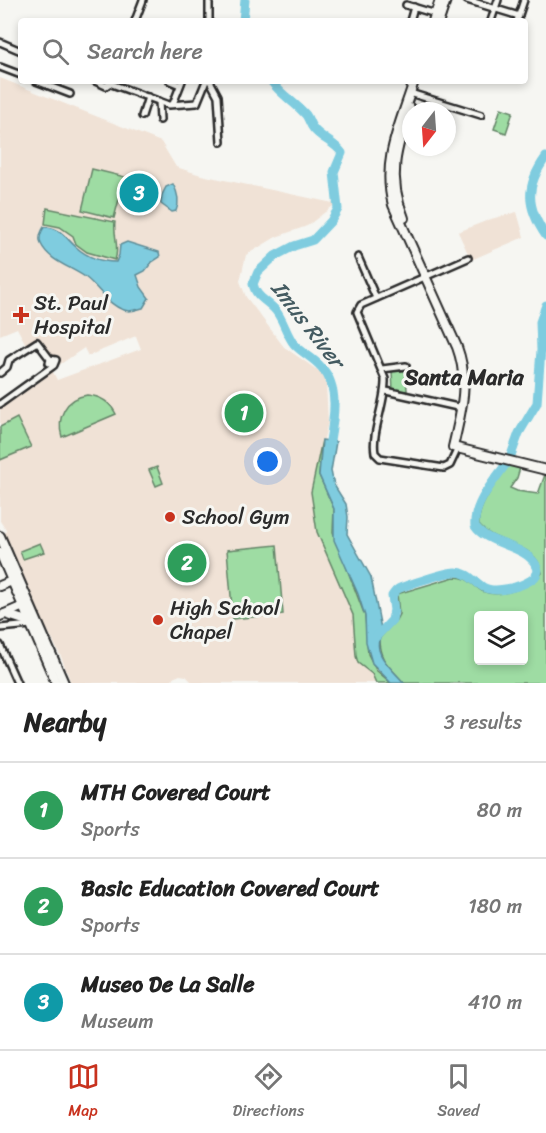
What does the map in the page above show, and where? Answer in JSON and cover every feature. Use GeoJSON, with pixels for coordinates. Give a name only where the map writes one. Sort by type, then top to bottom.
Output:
{"type":"FeatureCollection","features":[{"type":"Feature","properties":{"kind":"street"},"geometry":{"type":"LineString","coordinates":[[136,18],[143,0]]}},
{"type":"Feature","properties":{"kind":"street"},"geometry":{"type":"LineString","coordinates":[[208,0],[209,18]]}},
{"type":"Feature","properties":{"kind":"street"},"geometry":{"type":"LineString","coordinates":[[436,18],[440,0]]}},
{"type":"Feature","properties":{"kind":"street"},"geometry":{"type":"LineString","coordinates":[[437,18],[446,0]]}},
{"type":"Feature","properties":{"kind":"street"},"geometry":{"type":"LineString","coordinates":[[467,0],[518,18],[524,0]]}},
{"type":"Feature","properties":{"kind":"street"},"geometry":{"type":"LineString","coordinates":[[492,18],[498,0]]}},
{"type":"Feature","properties":{"kind":"street"},"geometry":{"type":"LineString","coordinates":[[406,5],[434,18]]}},
{"type":"Feature","properties":{"kind":"street"},"geometry":{"type":"LineString","coordinates":[[411,18],[414,7]]}},
{"type":"Feature","properties":{"kind":"street"},"geometry":{"type":"LineString","coordinates":[[0,42],[18,50]]}},
{"type":"Feature","properties":{"kind":"street"},"geometry":{"type":"LineString","coordinates":[[0,67],[18,74]]}},
{"type":"Feature","properties":{"kind":"street"},"geometry":{"type":"LineString","coordinates":[[44,84],[70,94]]}},
{"type":"Feature","properties":{"kind":"street"},"geometry":{"type":"LineString","coordinates":[[115,84],[173,104],[197,103],[206,84]]}},
{"type":"Feature","properties":{"kind":"street"},"geometry":{"type":"LineString","coordinates":[[173,104],[181,84]]}},
{"type":"Feature","properties":{"kind":"street"},"geometry":{"type":"LineString","coordinates":[[210,84],[218,96],[220,142]]}},
{"type":"Feature","properties":{"kind":"street"},"geometry":{"type":"LineString","coordinates":[[414,84],[396,151],[394,185],[401,211],[463,364],[465,388],[455,450]]}},
{"type":"Feature","properties":{"kind":"street"},"geometry":{"type":"LineString","coordinates":[[412,94],[418,84]]}},
{"type":"Feature","properties":{"kind":"street"},"geometry":{"type":"LineString","coordinates":[[412,94],[481,115]]}},
{"type":"Feature","properties":{"kind":"street"},"geometry":{"type":"LineString","coordinates":[[142,116],[148,97]]}},
{"type":"Feature","properties":{"kind":"street"},"geometry":{"type":"LineString","coordinates":[[159,101],[160,120]]}},
{"type":"Feature","properties":{"kind":"street"},"geometry":{"type":"LineString","coordinates":[[358,257],[376,298]]}},
{"type":"Feature","properties":{"kind":"street"},"geometry":{"type":"LineString","coordinates":[[427,275],[462,346],[466,363],[468,395],[455,450],[450,465],[444,468],[377,456],[375,453],[374,444],[386,391],[386,379],[357,312],[361,305],[427,275],[468,258]]}},
{"type":"Feature","properties":{"kind":"street"},"geometry":{"type":"LineString","coordinates":[[0,373],[7,367],[9,360],[37,342],[53,366],[0,404]]}},
{"type":"Feature","properties":{"kind":"street"},"geometry":{"type":"LineString","coordinates":[[382,369],[406,366]]}},
{"type":"Feature","properties":{"kind":"street"},"geometry":{"type":"LineString","coordinates":[[386,391],[462,408]]}},
{"type":"Feature","properties":{"kind":"street"},"geometry":{"type":"LineString","coordinates":[[455,450],[546,468]]}},
{"type":"Feature","properties":{"kind":"street"},"geometry":{"type":"LineString","coordinates":[[0,536],[15,579]]}},
{"type":"Feature","properties":{"kind":"street"},"geometry":{"type":"LineString","coordinates":[[0,553],[15,579],[64,683]]}},
{"type":"Feature","properties":{"kind":"street"},"geometry":{"type":"LineString","coordinates":[[0,586],[15,579]]}},
{"type":"Feature","properties":{"kind":"street"},"geometry":{"type":"LineString","coordinates":[[2,614],[26,603]]}},
{"type":"Feature","properties":{"kind":"street"},"geometry":{"type":"LineString","coordinates":[[26,603],[31,623],[56,683]]}},
{"type":"Feature","properties":{"kind":"street"},"geometry":{"type":"LineString","coordinates":[[2,614],[31,623]]}},
{"type":"Feature","properties":{"kind":"street"},"geometry":{"type":"LineString","coordinates":[[0,628],[31,623]]}},
{"type":"Feature","properties":{"kind":"street"},"geometry":{"type":"LineString","coordinates":[[0,645],[17,683]]}},
{"type":"Feature","properties":{"kind":"shaded area"},"geometry":{"type":"Polygon","coordinates":[[[0,78],[161,142],[176,167],[201,175],[333,203],[333,206],[307,226],[276,237],[246,255],[240,281],[246,297],[284,347],[323,374],[326,384],[328,422],[311,492],[317,532],[353,615],[358,663],[372,674],[376,683],[193,683],[186,676],[180,675],[169,683],[71,683],[5,534],[6,530],[0,521],[0,406],[51,370],[37,347],[30,352],[17,328],[0,335],[0,78]],[[136,336],[88,356],[84,348],[52,370],[57,380],[141,349],[136,336]]]}},
{"type":"Feature","properties":{"kind":"shaded area"},"geometry":{"type":"Polygon","coordinates":[[[517,212],[524,237],[471,260],[458,232],[517,212]]]}},
{"type":"Feature","properties":{"kind":"green space"},"geometry":{"type":"Polygon","coordinates":[[[501,108],[513,112],[506,133],[494,129],[501,108]]]}},
{"type":"Feature","properties":{"kind":"green space"},"geometry":{"type":"Polygon","coordinates":[[[92,169],[125,177],[114,218],[82,210],[92,169]]]}},
{"type":"Feature","properties":{"kind":"green space"},"geometry":{"type":"Polygon","coordinates":[[[47,208],[115,222],[117,250],[115,260],[87,252],[76,244],[73,236],[60,227],[45,224],[47,208]]]}},
{"type":"Feature","properties":{"kind":"green space"},"geometry":{"type":"Polygon","coordinates":[[[392,371],[406,371],[407,391],[393,391],[392,371]]]}},
{"type":"Feature","properties":{"kind":"green space"},"geometry":{"type":"Polygon","coordinates":[[[87,395],[104,400],[116,414],[62,437],[60,422],[64,410],[73,400],[87,395]]]}},
{"type":"Feature","properties":{"kind":"green space"},"geometry":{"type":"Polygon","coordinates":[[[17,418],[31,447],[0,460],[0,427],[17,418]]]}},
{"type":"Feature","properties":{"kind":"green space"},"geometry":{"type":"Polygon","coordinates":[[[322,440],[319,475],[334,509],[333,532],[365,616],[368,654],[376,670],[391,683],[376,683],[372,674],[358,663],[353,615],[317,532],[311,492],[322,440]]]}},
{"type":"Feature","properties":{"kind":"green space"},"geometry":{"type":"Polygon","coordinates":[[[509,465],[520,468],[510,488],[538,494],[546,472],[546,683],[404,683],[383,659],[379,639],[399,614],[397,594],[454,577],[467,580],[482,591],[506,593],[531,583],[542,573],[533,555],[525,549],[486,532],[479,525],[481,510],[494,485],[509,465]]]}},
{"type":"Feature","properties":{"kind":"green space"},"geometry":{"type":"Polygon","coordinates":[[[157,467],[163,483],[156,486],[149,470],[157,467]]]}},
{"type":"Feature","properties":{"kind":"green space"},"geometry":{"type":"Polygon","coordinates":[[[40,543],[44,552],[23,559],[20,551],[40,543]]]}},
{"type":"Feature","properties":{"kind":"green space"},"geometry":{"type":"Polygon","coordinates":[[[277,545],[283,614],[233,619],[227,550],[277,545]]]}},
{"type":"Feature","properties":{"kind":"water"},"geometry":{"type":"Polygon","coordinates":[[[173,184],[178,201],[176,211],[172,212],[161,204],[166,187],[173,184]]]}},
{"type":"Feature","properties":{"kind":"water"},"geometry":{"type":"Polygon","coordinates":[[[44,227],[58,231],[85,254],[105,261],[116,262],[120,245],[127,242],[159,252],[160,257],[137,275],[141,287],[149,298],[143,308],[129,311],[116,307],[85,277],[49,255],[40,242],[40,235],[44,227]]]}},
{"type":"Feature","properties":{"kind":"water"},"geometry":{"type":"Polygon","coordinates":[[[322,440],[336,442],[331,471],[334,485],[346,504],[347,534],[371,577],[382,634],[379,648],[384,661],[404,683],[391,683],[372,663],[366,642],[365,616],[358,594],[334,540],[334,509],[319,475],[322,440]]]}},
{"type":"Feature","properties":{"kind":"waterway","name":"Imus River"},"geometry":{"type":"LineString","coordinates":[[243,18],[245,0]]}},
{"type":"Feature","properties":{"kind":"waterway","name":"Imus River"},"geometry":{"type":"LineString","coordinates":[[273,84],[306,115],[316,132],[342,153],[334,172],[338,209],[331,221],[313,240],[294,246],[275,256],[258,272],[253,284],[259,296],[279,315],[294,344],[319,364],[332,386],[334,409],[328,453]]}},
{"type":"Feature","properties":{"kind":"waterway"},"geometry":{"type":"LineString","coordinates":[[546,157],[531,187],[535,216],[546,236]]}},
{"type":"Feature","properties":{"kind":"waterway"},"geometry":{"type":"LineString","coordinates":[[510,458],[519,433],[537,403],[541,350],[540,322],[546,305]]}},
{"type":"Feature","properties":{"kind":"waterway"},"geometry":{"type":"LineString","coordinates":[[374,639],[392,620],[394,610],[392,596],[402,587],[436,576],[460,572],[483,587],[501,590],[521,585],[536,575],[537,567],[530,558],[515,548],[488,537],[475,526],[477,509],[490,485],[506,464]]}},
{"type":"Feature","properties":{"kind":"place","name":"Museo De La Salle"},"geometry":{"type":"Point","coordinates":[139,193]}},
{"type":"Feature","properties":{"kind":"place","name":"St. Paul Hospital"},"geometry":{"type":"Point","coordinates":[21,315]}},
{"type":"Feature","properties":{"kind":"place","name":"MTH Covered Court"},"geometry":{"type":"Point","coordinates":[244,413]}},
{"type":"Feature","properties":{"kind":"place","name":"School Gym"},"geometry":{"type":"Point","coordinates":[170,517]}},
{"type":"Feature","properties":{"kind":"place","name":"Basic Education Covered Court"},"geometry":{"type":"Point","coordinates":[187,563]}},
{"type":"Feature","properties":{"kind":"place","name":"High School Chapel"},"geometry":{"type":"Point","coordinates":[158,620]}},
{"type":"Feature","properties":{"kind":"district","name":"Santa Maria"},"geometry":{"type":"Point","coordinates":[464,377]}}]}
